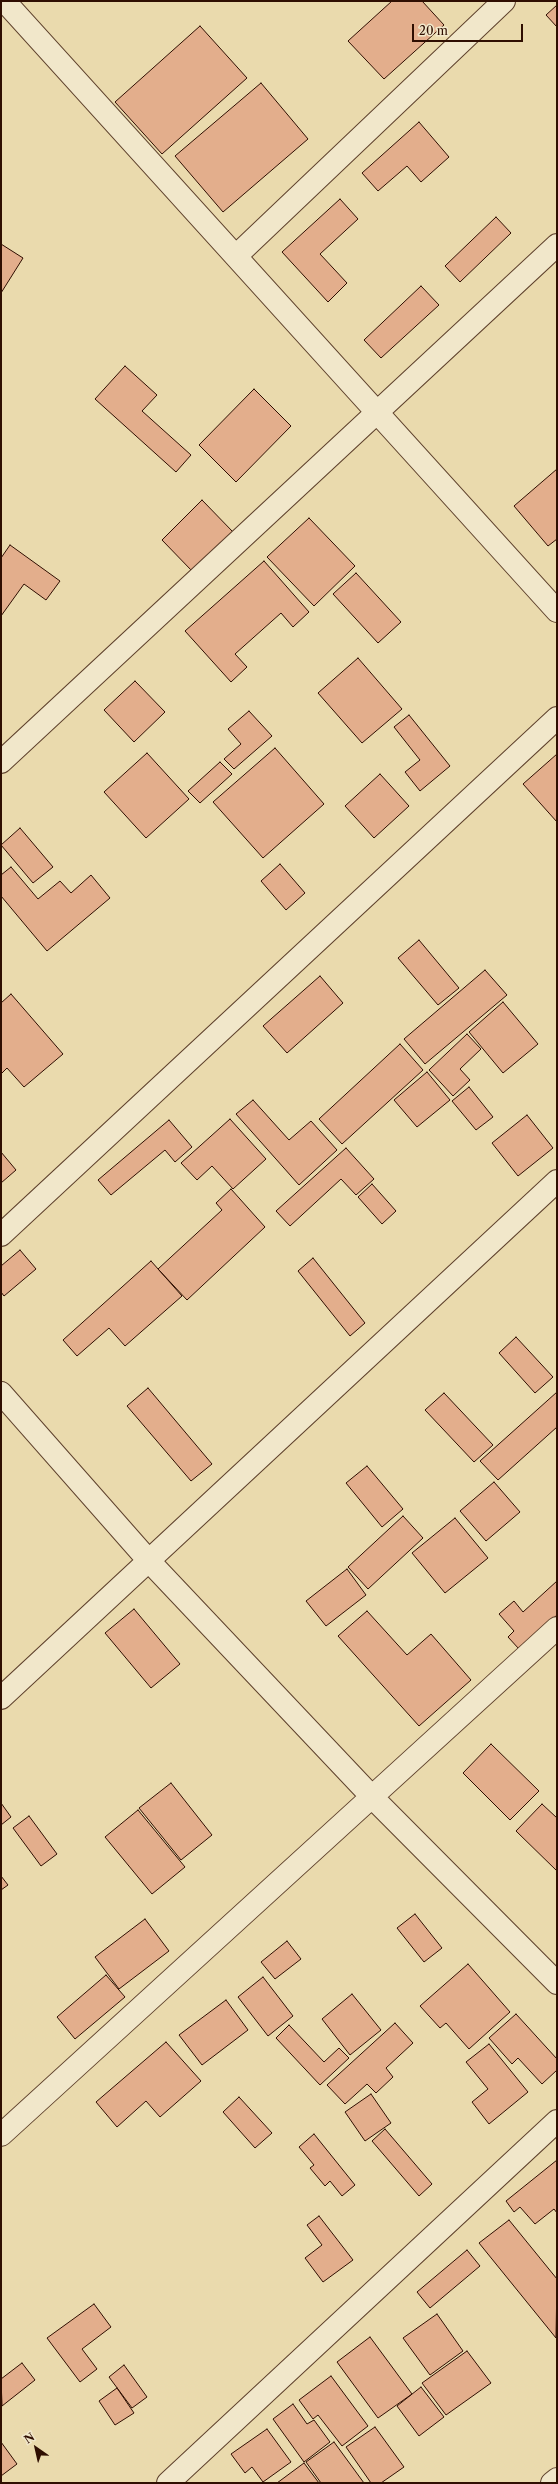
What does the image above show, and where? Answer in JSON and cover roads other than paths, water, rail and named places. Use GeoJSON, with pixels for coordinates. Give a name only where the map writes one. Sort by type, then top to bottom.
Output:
{"type":"FeatureCollection","features":[{"type":"Feature","properties":{"kind":"street"},"geometry":{"type":"LineString","coordinates":[[236,256],[504,1]]}},
{"type":"Feature","properties":{"kind":"street"},"geometry":{"type":"LineString","coordinates":[[8,5],[557,611]]}},
{"type":"Feature","properties":{"kind":"street"},"geometry":{"type":"LineString","coordinates":[[1,762],[557,245]]}},
{"type":"Feature","properties":{"kind":"street"},"geometry":{"type":"LineString","coordinates":[[1,1236],[557,718]]}},
{"type":"Feature","properties":{"kind":"street"},"geometry":{"type":"LineString","coordinates":[[1,1698],[557,1181]]}},
{"type":"Feature","properties":{"kind":"street"},"geometry":{"type":"LineString","coordinates":[[1,1393],[149,1561],[373,1798],[557,1983]]}},
{"type":"Feature","properties":{"kind":"street"},"geometry":{"type":"LineString","coordinates":[[1,2135],[373,1798],[557,1628]]}},
{"type":"Feature","properties":{"kind":"street"},"geometry":{"type":"LineString","coordinates":[[168,2483],[557,2121]]}},
{"type":"Feature","properties":{"kind":"street"},"geometry":{"type":"LineString","coordinates":[[552,2483],[557,2479]]}}]}
